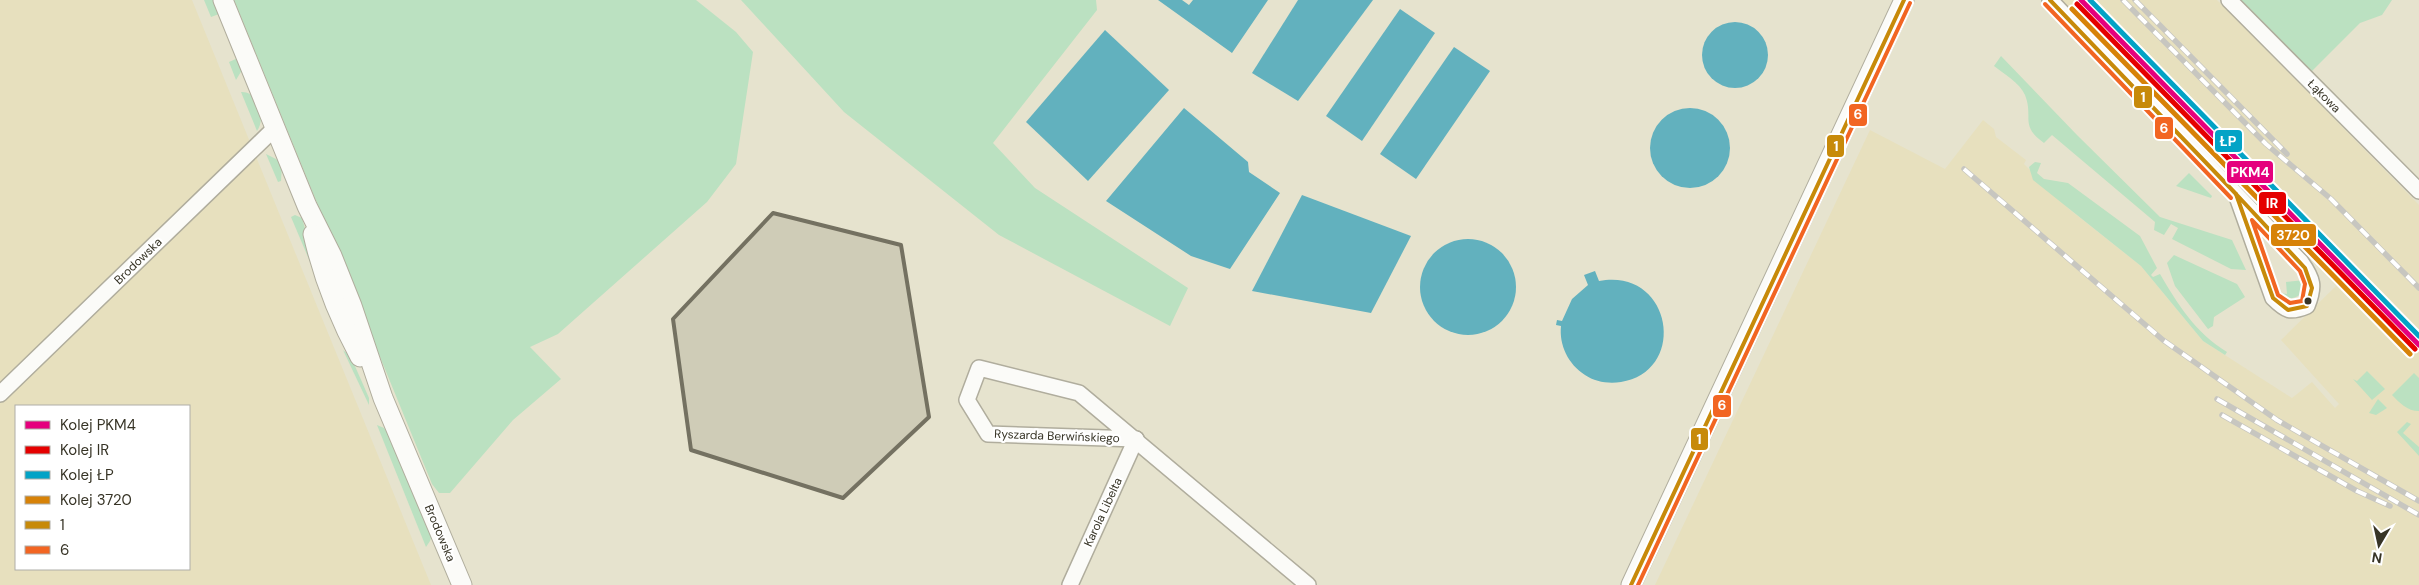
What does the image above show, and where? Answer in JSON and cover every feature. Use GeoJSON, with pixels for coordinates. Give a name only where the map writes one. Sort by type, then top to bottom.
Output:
{"type":"FeatureCollection","features":[{"type":"Feature","properties":{"kind":"street","name":"Brodowska"},"geometry":{"type":"LineString","coordinates":[[222,0],[307,206],[336,264],[383,398],[462,585]]}},
{"type":"Feature","properties":{"kind":"street"},"geometry":{"type":"LineString","coordinates":[[1631,585],[1904,0]]}},
{"type":"Feature","properties":{"kind":"street"},"geometry":{"type":"LineString","coordinates":[[2050,0],[2302,262],[2311,276],[2313,292],[2307,306],[2295,311],[2284,309],[2273,298],[2236,194]]}},
{"type":"Feature","properties":{"kind":"street","name":"Łąkowa"},"geometry":{"type":"LineString","coordinates":[[2229,0],[2419,191]]}},
{"type":"Feature","properties":{"kind":"street","name":"Brodowska"},"geometry":{"type":"LineString","coordinates":[[0,394],[275,128]]}},
{"type":"Feature","properties":{"kind":"street","name":"Ryszarda Berwińskiego"},"geometry":{"type":"LineString","coordinates":[[1136,439],[988,434],[967,400],[978,368],[1079,393],[1136,439],[1308,585]]}},
{"type":"Feature","properties":{"kind":"street","name":"Karola Libelta"},"geometry":{"type":"LineString","coordinates":[[1070,585],[1136,439]]}},
{"type":"Feature","properties":{"kind":"highlighted area"},"geometry":{"type":"Polygon","coordinates":[[[773,213],[901,245],[929,417],[843,498],[691,450],[673,319],[773,213]]]}},
{"type":"Feature","properties":{"kind":"shaded area"},"geometry":{"type":"Polygon","coordinates":[[[0,0],[192,0],[431,585],[0,585],[0,0]]]}},
{"type":"Feature","properties":{"kind":"shaded area"},"geometry":{"type":"Polygon","coordinates":[[[2062,0],[2217,0],[2419,205],[2419,585],[1655,585],[1870,130],[1945,169],[1983,120],[1994,129],[1996,137],[2026,160],[2024,164],[2069,209],[2141,266],[2203,341],[2292,398],[2312,382],[2335,408],[2339,404],[2281,340],[2336,286],[2062,0]]]}},
{"type":"Feature","properties":{"kind":"green space"},"geometry":{"type":"Polygon","coordinates":[[[204,0],[214,0],[219,14],[211,17],[204,0]]]}},
{"type":"Feature","properties":{"kind":"green space"},"geometry":{"type":"Polygon","coordinates":[[[234,0],[696,0],[736,32],[753,52],[736,164],[707,202],[558,334],[530,347],[561,379],[513,420],[450,493],[439,493],[432,484],[234,0]]]}},
{"type":"Feature","properties":{"kind":"green space"},"geometry":{"type":"Polygon","coordinates":[[[741,0],[1096,0],[1097,10],[993,143],[1035,188],[1188,288],[1170,326],[999,235],[844,112],[741,0]]]}},
{"type":"Feature","properties":{"kind":"green space"},"geometry":{"type":"Polygon","coordinates":[[[2241,0],[2392,0],[2382,15],[2360,23],[2311,72],[2241,0]]]}},
{"type":"Feature","properties":{"kind":"green space"},"geometry":{"type":"Polygon","coordinates":[[[2001,56],[2160,217],[2232,240],[2246,270],[2231,269],[2172,239],[2178,228],[2171,224],[2164,235],[2154,230],[2155,222],[2052,135],[2044,143],[2036,137],[2029,126],[2027,103],[2023,91],[1994,66],[2001,56]]]}},
{"type":"Feature","properties":{"kind":"green space"},"geometry":{"type":"Polygon","coordinates":[[[238,58],[242,70],[236,80],[229,62],[238,58]]]}},
{"type":"Feature","properties":{"kind":"green space"},"geometry":{"type":"Polygon","coordinates":[[[241,92],[252,96],[259,107],[261,120],[257,131],[241,92]]]}},
{"type":"Feature","properties":{"kind":"green space"},"geometry":{"type":"Polygon","coordinates":[[[266,154],[276,159],[282,165],[281,181],[278,182],[266,154]]]}},
{"type":"Feature","properties":{"kind":"green space"},"geometry":{"type":"Polygon","coordinates":[[[2035,162],[2041,163],[2037,173],[2044,179],[2068,183],[2140,236],[2157,268],[2151,275],[2153,277],[2160,274],[2189,318],[2206,336],[2227,352],[2225,355],[2203,341],[2141,266],[2033,180],[2029,167],[2035,162]]]}},
{"type":"Feature","properties":{"kind":"green space"},"geometry":{"type":"Polygon","coordinates":[[[2189,173],[2212,196],[2211,198],[2176,186],[2189,173]]]}},
{"type":"Feature","properties":{"kind":"green space"},"geometry":{"type":"Polygon","coordinates":[[[295,215],[302,218],[330,318],[316,276],[291,217],[295,215]]]}},
{"type":"Feature","properties":{"kind":"green space"},"geometry":{"type":"Polygon","coordinates":[[[2174,255],[2237,284],[2245,297],[2214,317],[2213,326],[2208,329],[2175,286],[2167,263],[2174,255]]]}},
{"type":"Feature","properties":{"kind":"green space"},"geometry":{"type":"Polygon","coordinates":[[[2304,280],[2304,290],[2296,297],[2286,297],[2280,293],[2287,294],[2286,282],[2304,280]]]}},
{"type":"Feature","properties":{"kind":"green space"},"geometry":{"type":"Polygon","coordinates":[[[343,350],[351,357],[369,398],[369,405],[343,350]]]}},
{"type":"Feature","properties":{"kind":"green space"},"geometry":{"type":"Polygon","coordinates":[[[2367,371],[2385,389],[2372,400],[2353,379],[2357,381],[2367,371]]]}},
{"type":"Feature","properties":{"kind":"green space"},"geometry":{"type":"Polygon","coordinates":[[[2414,373],[2419,378],[2419,411],[2407,408],[2392,395],[2414,373]]]}},
{"type":"Feature","properties":{"kind":"green space"},"geometry":{"type":"Polygon","coordinates":[[[2378,399],[2387,408],[2376,415],[2369,413],[2378,399]]]}},
{"type":"Feature","properties":{"kind":"green space"},"geometry":{"type":"Polygon","coordinates":[[[2407,422],[2411,424],[2403,433],[2419,447],[2419,456],[2397,432],[2407,422]]]}},
{"type":"Feature","properties":{"kind":"green space"},"geometry":{"type":"Polygon","coordinates":[[[377,425],[384,428],[393,441],[432,535],[426,547],[377,425]]]}},
{"type":"Feature","properties":{"kind":"water"},"geometry":{"type":"Polygon","coordinates":[[[1158,0],[1182,0],[1189,5],[1193,0],[1268,0],[1232,53],[1158,0]]]}},
{"type":"Feature","properties":{"kind":"water"},"geometry":{"type":"Polygon","coordinates":[[[1298,0],[1373,0],[1298,101],[1252,73],[1298,0]]]}},
{"type":"Feature","properties":{"kind":"water"},"geometry":{"type":"Polygon","coordinates":[[[1400,9],[1435,33],[1362,141],[1326,116],[1400,9]]]}},
{"type":"Feature","properties":{"kind":"water"},"geometry":{"type":"Polygon","coordinates":[[[1735,22],[1748,25],[1758,32],[1765,42],[1768,55],[1765,68],[1758,78],[1748,85],[1735,88],[1722,85],[1712,78],[1705,68],[1702,55],[1705,42],[1712,32],[1722,25],[1735,22]]]}},
{"type":"Feature","properties":{"kind":"water"},"geometry":{"type":"Polygon","coordinates":[[[1105,30],[1169,90],[1088,181],[1026,122],[1105,30]]]}},
{"type":"Feature","properties":{"kind":"water"},"geometry":{"type":"Polygon","coordinates":[[[1454,47],[1490,71],[1416,179],[1380,154],[1454,47]]]}},
{"type":"Feature","properties":{"kind":"water"},"geometry":{"type":"Polygon","coordinates":[[[1184,108],[1248,162],[1249,172],[1280,193],[1230,269],[1191,256],[1106,201],[1184,108]]]}},
{"type":"Feature","properties":{"kind":"water"},"geometry":{"type":"Polygon","coordinates":[[[1690,108],[1705,111],[1718,120],[1727,133],[1730,148],[1727,163],[1718,176],[1705,185],[1690,188],[1675,185],[1662,176],[1653,163],[1650,148],[1653,133],[1662,120],[1675,111],[1690,108]]]}},
{"type":"Feature","properties":{"kind":"water"},"geometry":{"type":"Polygon","coordinates":[[[1302,195],[1411,236],[1371,313],[1252,291],[1302,195]]]}},
{"type":"Feature","properties":{"kind":"water"},"geometry":{"type":"Polygon","coordinates":[[[1468,239],[1486,243],[1502,253],[1512,269],[1516,287],[1512,305],[1502,321],[1486,331],[1468,335],[1450,331],[1434,321],[1424,305],[1420,287],[1424,269],[1434,253],[1450,243],[1468,239]]]}},
{"type":"Feature","properties":{"kind":"water"},"geometry":{"type":"Polygon","coordinates":[[[1595,271],[1599,281],[1624,281],[1643,289],[1656,304],[1663,322],[1663,342],[1657,360],[1643,374],[1621,382],[1607,383],[1598,381],[1579,371],[1569,360],[1563,347],[1561,326],[1556,325],[1557,320],[1562,321],[1572,299],[1588,285],[1584,275],[1595,271]]]}},
{"type":"Feature","properties":{"kind":"railway"},"geometry":{"type":"LineString","coordinates":[[2123,0],[2266,144],[2331,199],[2419,288]]}},
{"type":"Feature","properties":{"kind":"railway"},"geometry":{"type":"LineString","coordinates":[[2135,0],[2287,154]]}},
{"type":"Feature","properties":{"kind":"railway"},"geometry":{"type":"LineString","coordinates":[[1964,169],[2163,340],[2277,420],[2419,501]]}},
{"type":"Feature","properties":{"kind":"railway"},"geometry":{"type":"LineString","coordinates":[[2217,399],[2419,515]]}},
{"type":"Feature","properties":{"kind":"railway"},"geometry":{"type":"LineString","coordinates":[[2222,415],[2357,491],[2390,506]]}},
{"type":"Feature","properties":{"kind":"rail line","name":"PKM4"},"geometry":{"type":"LineString","coordinates":[[2081,0],[2419,345]]}},
{"type":"Feature","properties":{"kind":"rail line","name":"ŁP"},"geometry":{"type":"LineString","coordinates":[[2090,0],[2419,336]]}},
{"type":"Feature","properties":{"kind":"rail line","name":"IR"},"geometry":{"type":"LineString","coordinates":[[2077,4],[2415,349]]}},
{"type":"Feature","properties":{"kind":"rail line","name":"3720"},"geometry":{"type":"LineString","coordinates":[[2072,9],[2410,354]]}},
{"type":"Feature","properties":{"kind":"transit line","name":"1"},"geometry":{"type":"LineString","coordinates":[[1631,585],[1904,0]]}},
{"type":"Feature","properties":{"kind":"transit line","name":"1"},"geometry":{"type":"LineString","coordinates":[[2050,0],[2236,194]]}},
{"type":"Feature","properties":{"kind":"transit line","name":"6"},"geometry":{"type":"LineString","coordinates":[[1638,585],[1910,3]]}},
{"type":"Feature","properties":{"kind":"transit line","name":"6"},"geometry":{"type":"LineString","coordinates":[[2045,4],[2231,198]]}},
{"type":"Feature","properties":{"kind":"transit line","name":"1"},"geometry":{"type":"LineString","coordinates":[[2236,194],[2305,268],[2312,288],[2307,306],[2288,310],[2273,298],[2236,194]]}},
{"type":"Feature","properties":{"kind":"transit line","name":"6"},"geometry":{"type":"LineString","coordinates":[[2252,220],[2300,271],[2305,284],[2302,301],[2290,303],[2278,295],[2252,220]]}}]}
